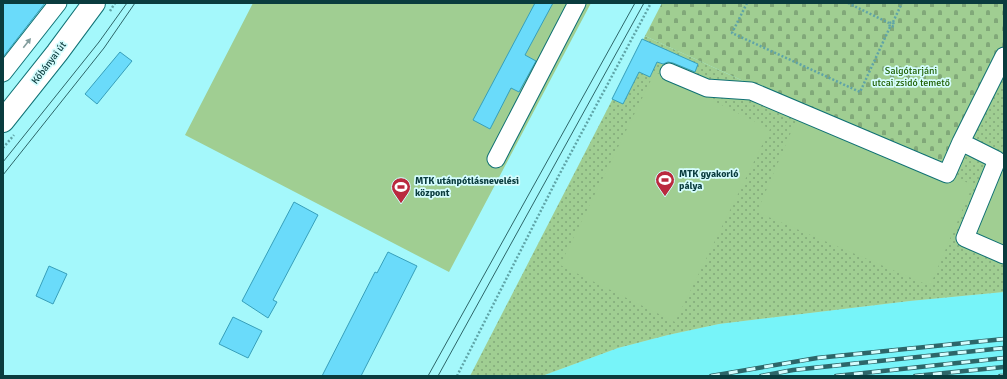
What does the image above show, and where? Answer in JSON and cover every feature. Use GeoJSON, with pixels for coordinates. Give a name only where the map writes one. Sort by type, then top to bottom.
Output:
{"type":"FeatureCollection","features":[{"type":"Feature","properties":{"kind":"main road","name":"Kőbányai út"},"geometry":{"type":"LineString","coordinates":[[3,121],[94,3]]}},
{"type":"Feature","properties":{"kind":"lane"},"geometry":{"type":"LineString","coordinates":[[3,73],[58,3]]}},
{"type":"Feature","properties":{"kind":"lane"},"geometry":{"type":"LineString","coordinates":[[496,159],[577,3]]}},
{"type":"Feature","properties":{"kind":"lane"},"geometry":{"type":"LineString","coordinates":[[669,72],[707,88],[751,91],[946,174],[1004,56]]}},
{"type":"Feature","properties":{"kind":"lane"},"geometry":{"type":"LineString","coordinates":[[961,142],[997,160],[965,238],[1004,254]]}},
{"type":"Feature","properties":{"kind":"path"},"geometry":{"type":"LineString","coordinates":[[457,376],[558,177],[651,3]]}},
{"type":"Feature","properties":{"kind":"path"},"geometry":{"type":"LineString","coordinates":[[747,3],[732,33],[860,92],[890,27],[894,26],[893,22],[902,3]]}},
{"type":"Feature","properties":{"kind":"path"},"geometry":{"type":"LineString","coordinates":[[848,3],[889,23],[893,22]]}},
{"type":"Feature","properties":{"kind":"path"},"geometry":{"type":"LineString","coordinates":[[889,23],[890,27]]}},
{"type":"Feature","properties":{"kind":"shaded area"},"geometry":{"type":"Polygon","coordinates":[[[1004,292],[1004,376],[542,376],[618,348],[719,324],[910,301],[1004,292]]]}},
{"type":"Feature","properties":{"kind":"green space","name":"MTK utánpótlásnevelési központ"},"geometry":{"type":"Polygon","coordinates":[[[253,3],[591,3],[449,272],[185,135],[253,3]]]}},
{"type":"Feature","properties":{"kind":"green space","name":"Salgótarjáni utcai zsidó temető"},"geometry":{"type":"Polygon","coordinates":[[[662,3],[1004,3],[1004,49],[947,174],[645,36],[662,3]]]}},
{"type":"Feature","properties":{"kind":"green space"},"geometry":{"type":"Polygon","coordinates":[[[645,36],[946,174],[1004,49],[1004,292],[910,301],[719,324],[618,348],[542,376],[470,376],[645,36]]]}},
{"type":"Feature","properties":{"kind":"green space","name":"MTK gyakorló pálya"},"geometry":{"type":"Polygon","coordinates":[[[655,72],[770,129],[675,322],[560,265],[655,72]]]}},
{"type":"Feature","properties":{"kind":"green space"},"geometry":{"type":"Polygon","coordinates":[[[800,111],[973,185],[930,286],[757,212],[800,111]]]}},
{"type":"Feature","properties":{"kind":"green space"},"geometry":{"type":"Polygon","coordinates":[[[1004,143],[1004,255],[965,238],[1004,143]]]}},
{"type":"Feature","properties":{"kind":"building"},"geometry":{"type":"Polygon","coordinates":[[[3,3],[45,3],[3,57],[3,3]]]}},
{"type":"Feature","properties":{"kind":"building"},"geometry":{"type":"Polygon","coordinates":[[[535,3],[553,3],[525,55],[536,61],[519,92],[511,88],[490,129],[473,120],[535,3]]]}},
{"type":"Feature","properties":{"kind":"building"},"geometry":{"type":"Polygon","coordinates":[[[642,39],[698,64],[695,72],[673,63],[668,62],[663,64],[657,62],[650,77],[639,72],[623,104],[612,99],[642,39]]]}},
{"type":"Feature","properties":{"kind":"building"},"geometry":{"type":"Polygon","coordinates":[[[120,52],[132,61],[97,104],[85,94],[120,52]]]}},
{"type":"Feature","properties":{"kind":"building"},"geometry":{"type":"Polygon","coordinates":[[[294,202],[318,215],[273,300],[277,302],[268,318],[242,301],[294,202]]]}},
{"type":"Feature","properties":{"kind":"building"},"geometry":{"type":"Polygon","coordinates":[[[388,252],[417,266],[361,376],[322,376],[375,272],[377,273],[388,252]]]}},
{"type":"Feature","properties":{"kind":"building"},"geometry":{"type":"Polygon","coordinates":[[[49,266],[67,274],[53,304],[36,296],[49,266]]]}},
{"type":"Feature","properties":{"kind":"building"},"geometry":{"type":"Polygon","coordinates":[[[233,317],[262,331],[248,358],[219,344],[233,317]]]}},
{"type":"Feature","properties":{"kind":"tram line"},"geometry":{"type":"LineString","coordinates":[[3,162],[99,42],[127,3]]}},
{"type":"Feature","properties":{"kind":"tram line"},"geometry":{"type":"LineString","coordinates":[[3,175],[104,48],[135,3]]}},
{"type":"Feature","properties":{"kind":"tram line"},"geometry":{"type":"LineString","coordinates":[[428,376],[635,3]]}},
{"type":"Feature","properties":{"kind":"tram line"},"geometry":{"type":"LineString","coordinates":[[438,376],[644,3]]}},
{"type":"Feature","properties":{"kind":"railway"},"geometry":{"type":"LineString","coordinates":[[711,376],[817,358],[1004,339]]}},
{"type":"Feature","properties":{"kind":"railway"},"geometry":{"type":"LineString","coordinates":[[761,376],[793,370],[1004,348]]}},
{"type":"Feature","properties":{"kind":"railway"},"geometry":{"type":"LineString","coordinates":[[836,376],[1004,358]]}},
{"type":"Feature","properties":{"kind":"railway"},"geometry":{"type":"LineString","coordinates":[[915,376],[1004,367]]}},
{"type":"Feature","properties":{"kind":"place","name":"MTK gyakorló pálya"},"geometry":{"type":"Point","coordinates":[665,197]}},
{"type":"Feature","properties":{"kind":"place","name":"MTK utánpótlásnevelési központ"},"geometry":{"type":"Point","coordinates":[401,204]}}]}
